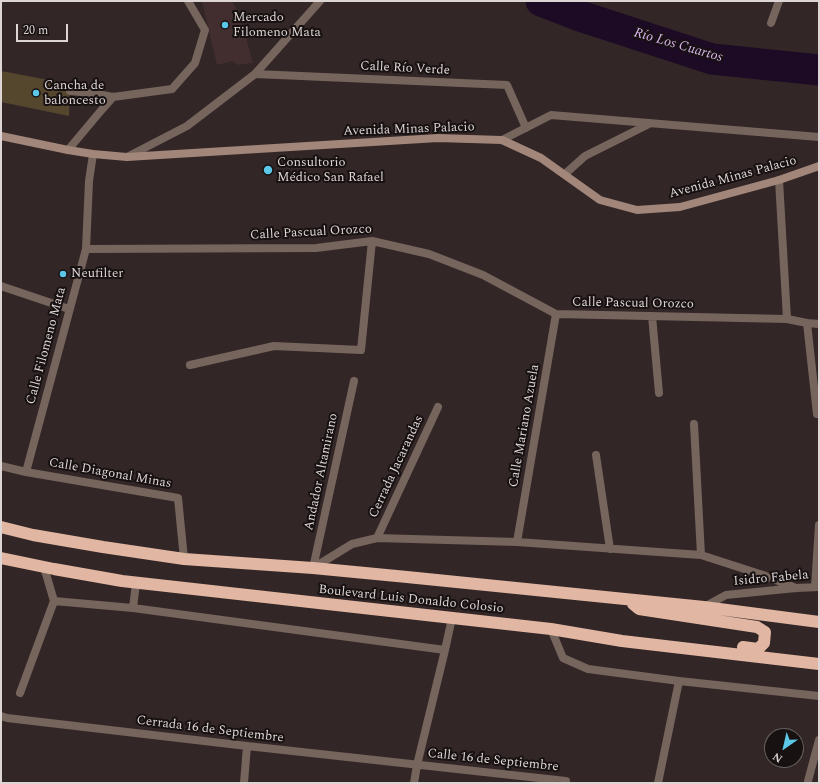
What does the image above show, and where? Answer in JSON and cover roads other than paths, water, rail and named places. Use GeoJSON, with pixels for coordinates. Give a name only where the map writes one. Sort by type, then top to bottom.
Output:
{"type":"FeatureCollection","features":[{"type":"Feature","properties":{"kind":"highway","name":"Boulevard Luis Donaldo Colosio"},"geometry":{"type":"LineString","coordinates":[[1,527],[33,535],[184,559],[313,568],[627,599],[704,607],[819,622]]}},
{"type":"Feature","properties":{"kind":"highway","name":"Boulevard Luis Donaldo Colosio"},"geometry":{"type":"LineString","coordinates":[[1,558],[136,583],[551,629],[622,641],[819,664]]}},
{"type":"Feature","properties":{"kind":"highway"},"geometry":{"type":"LineString","coordinates":[[622,641],[636,634],[758,649],[764,643],[765,632],[757,627],[640,609],[627,599]]}},
{"type":"Feature","properties":{"kind":"main road","name":"Avenida Minas Palacio"},"geometry":{"type":"LineString","coordinates":[[1,136],[68,150],[127,157],[438,138],[502,140],[541,158],[600,200],[636,210],[680,207],[780,180],[819,166]]}},
{"type":"Feature","properties":{"kind":"street"},"geometry":{"type":"LineString","coordinates":[[70,91],[114,97],[172,89],[195,63],[205,30],[188,1]]}},
{"type":"Feature","properties":{"kind":"street"},"geometry":{"type":"LineString","coordinates":[[127,157],[187,126],[255,74],[320,1]]}},
{"type":"Feature","properties":{"kind":"street"},"geometry":{"type":"LineString","coordinates":[[771,23],[779,1]]}},
{"type":"Feature","properties":{"kind":"street","name":"Calle Río Verde"},"geometry":{"type":"LineString","coordinates":[[255,74],[507,85],[526,128]]}},
{"type":"Feature","properties":{"kind":"street"},"geometry":{"type":"LineString","coordinates":[[68,150],[114,97]]}},
{"type":"Feature","properties":{"kind":"street"},"geometry":{"type":"LineString","coordinates":[[502,140],[551,115],[819,137]]}},
{"type":"Feature","properties":{"kind":"street"},"geometry":{"type":"LineString","coordinates":[[565,174],[586,156],[651,123]]}},
{"type":"Feature","properties":{"kind":"street","name":"Calle Filomeno Mata"},"geometry":{"type":"LineString","coordinates":[[26,472],[86,249],[89,181],[93,154]]}},
{"type":"Feature","properties":{"kind":"street"},"geometry":{"type":"LineString","coordinates":[[780,180],[787,319]]}},
{"type":"Feature","properties":{"kind":"street"},"geometry":{"type":"LineString","coordinates":[[190,365],[274,346],[361,350],[372,241]]}},
{"type":"Feature","properties":{"kind":"street","name":"Calle Pascual Orozco"},"geometry":{"type":"LineString","coordinates":[[86,249],[316,248],[372,241],[429,254],[483,275],[556,314],[787,319],[819,324]]}},
{"type":"Feature","properties":{"kind":"street"},"geometry":{"type":"LineString","coordinates":[[1,286],[69,309]]}},
{"type":"Feature","properties":{"kind":"street","name":"Calle Mariano Azuela"},"geometry":{"type":"LineString","coordinates":[[517,542],[556,314]]}},
{"type":"Feature","properties":{"kind":"street"},"geometry":{"type":"LineString","coordinates":[[652,316],[659,393]]}},
{"type":"Feature","properties":{"kind":"street"},"geometry":{"type":"LineString","coordinates":[[807,323],[817,414]]}},
{"type":"Feature","properties":{"kind":"street","name":"Andador Altamirano"},"geometry":{"type":"LineString","coordinates":[[313,568],[354,381]]}},
{"type":"Feature","properties":{"kind":"street","name":"Cerrada Jacarandas"},"geometry":{"type":"LineString","coordinates":[[377,538],[438,406]]}},
{"type":"Feature","properties":{"kind":"street"},"geometry":{"type":"LineString","coordinates":[[694,424],[701,555]]}},
{"type":"Feature","properties":{"kind":"street"},"geometry":{"type":"LineString","coordinates":[[596,455],[610,549]]}},
{"type":"Feature","properties":{"kind":"street","name":"Calle Diagonal Minas"},"geometry":{"type":"LineString","coordinates":[[1,466],[26,472],[178,498],[184,559]]}},
{"type":"Feature","properties":{"kind":"street"},"geometry":{"type":"LineString","coordinates":[[817,587],[819,525]]}},
{"type":"Feature","properties":{"kind":"street"},"geometry":{"type":"LineString","coordinates":[[313,568],[352,544],[377,538],[517,542],[701,555],[763,575],[796,588]]}},
{"type":"Feature","properties":{"kind":"street"},"geometry":{"type":"LineString","coordinates":[[20,693],[54,601],[44,567]]}},
{"type":"Feature","properties":{"kind":"street"},"geometry":{"type":"LineString","coordinates":[[133,608],[136,583]]}},
{"type":"Feature","properties":{"kind":"street","name":"Isidro Fabela"},"geometry":{"type":"LineString","coordinates":[[704,607],[726,595],[817,587]]}},
{"type":"Feature","properties":{"kind":"street"},"geometry":{"type":"LineString","coordinates":[[54,601],[133,608],[446,650]]}},
{"type":"Feature","properties":{"kind":"street"},"geometry":{"type":"LineString","coordinates":[[414,783],[417,765],[446,650],[452,618]]}},
{"type":"Feature","properties":{"kind":"street"},"geometry":{"type":"LineString","coordinates":[[551,629],[563,658],[588,669],[678,681],[819,696]]}},
{"type":"Feature","properties":{"kind":"street"},"geometry":{"type":"LineString","coordinates":[[658,783],[678,681]]}},
{"type":"Feature","properties":{"kind":"street","name":"Cerrada 16 de Septiembre"},"geometry":{"type":"LineString","coordinates":[[1,716],[7,718],[417,765]]}},
{"type":"Feature","properties":{"kind":"street"},"geometry":{"type":"LineString","coordinates":[[808,780],[819,740]]}},
{"type":"Feature","properties":{"kind":"street"},"geometry":{"type":"LineString","coordinates":[[244,783],[248,746]]}},
{"type":"Feature","properties":{"kind":"street","name":"Calle 16 de Septiembre"},"geometry":{"type":"LineString","coordinates":[[417,765],[566,781]]}},
{"type":"Feature","properties":{"kind":"waterway","name":"Río Los Cuartos"},"geometry":{"type":"LineString","coordinates":[[541,1],[580,16],[712,59],[819,70]]}},
{"type":"Feature","properties":{"kind":"place","name":"Mercado Filomeno Mata"},"geometry":{"type":"Point","coordinates":[225,25]}},
{"type":"Feature","properties":{"kind":"place","name":"Cancha de baloncesto"},"geometry":{"type":"Point","coordinates":[36,93]}},
{"type":"Feature","properties":{"kind":"place","name":"Consultorio Médico San Rafael"},"geometry":{"type":"Point","coordinates":[268,170]}},
{"type":"Feature","properties":{"kind":"place","name":"Neufilter"},"geometry":{"type":"Point","coordinates":[63,274]}}]}
